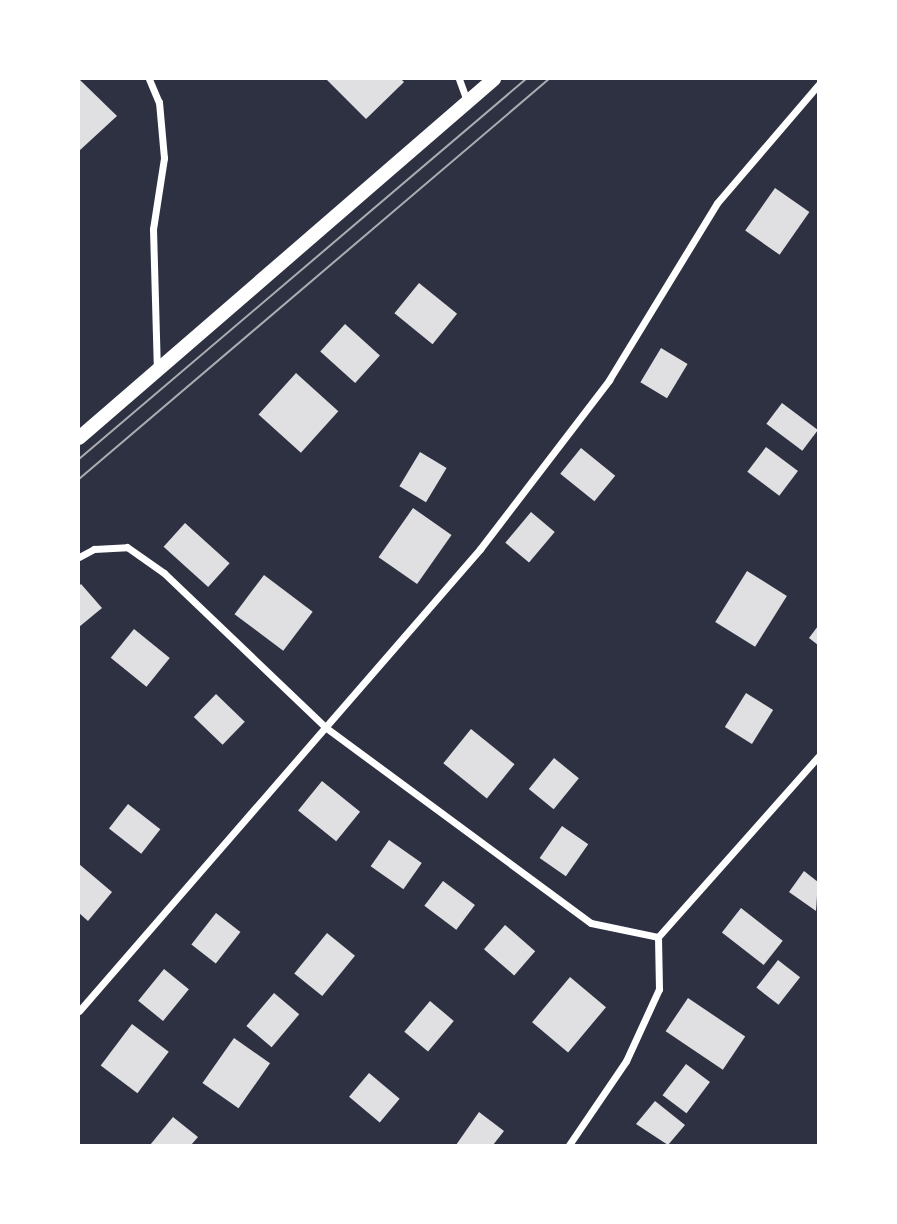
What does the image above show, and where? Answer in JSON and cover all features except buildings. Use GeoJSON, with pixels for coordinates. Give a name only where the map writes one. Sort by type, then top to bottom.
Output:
{"type":"FeatureCollection","features":[{"type":"Feature","properties":{"kind":"main road"},"geometry":{"type":"LineString","coordinates":[[79,438],[494,79]]}},
{"type":"Feature","properties":{"kind":"street"},"geometry":{"type":"LineString","coordinates":[[149,79],[159,102],[163,158],[153,229],[157,371]]}},
{"type":"Feature","properties":{"kind":"street"},"geometry":{"type":"LineString","coordinates":[[460,79],[467,102]]}},
{"type":"Feature","properties":{"kind":"street"},"geometry":{"type":"LineString","coordinates":[[79,1011],[488,539],[609,380],[716,203],[818,85]]}},
{"type":"Feature","properties":{"kind":"street"},"geometry":{"type":"LineString","coordinates":[[79,557],[94,549],[127,547],[164,573],[325,727],[591,923],[658,937]]}},
{"type":"Feature","properties":{"kind":"street"},"geometry":{"type":"LineString","coordinates":[[569,1145],[626,1061],[659,989],[658,937],[818,757]]}},
{"type":"Feature","properties":{"kind":"tram line"},"geometry":{"type":"LineString","coordinates":[[79,459],[526,79]]}},
{"type":"Feature","properties":{"kind":"tram line"},"geometry":{"type":"LineString","coordinates":[[79,479],[549,79]]}}]}
